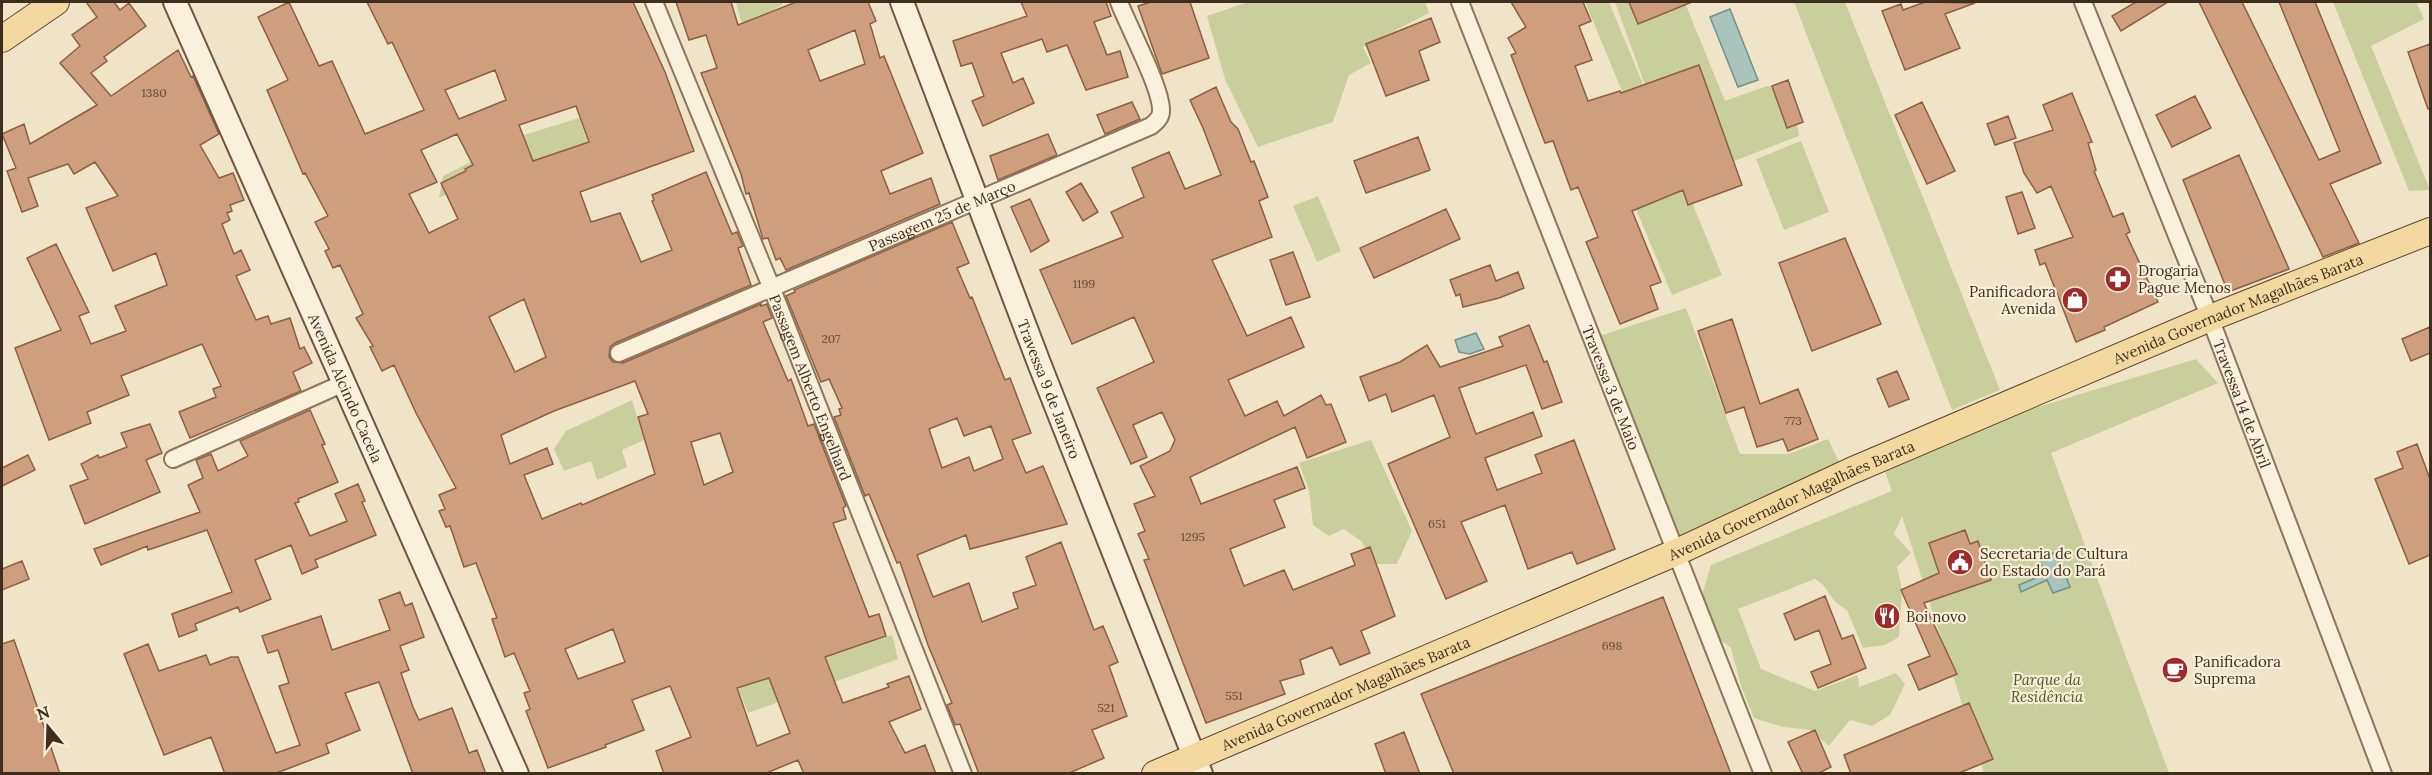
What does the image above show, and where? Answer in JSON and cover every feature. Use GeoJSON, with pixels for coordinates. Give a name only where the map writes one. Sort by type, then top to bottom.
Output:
{"type":"FeatureCollection","features":[{"type":"Feature","properties":{"kind":"main road"},"geometry":{"type":"LineString","coordinates":[[2,39],[56,2]]}},
{"type":"Feature","properties":{"kind":"main road","name":"Avenida Alcindo Cacela"},"geometry":{"type":"LineString","coordinates":[[175,2],[517,774]]}},
{"type":"Feature","properties":{"kind":"main road","name":"Travessa 9 de Janeiro"},"geometry":{"type":"LineString","coordinates":[[902,2],[1039,363],[1197,765]]}},
{"type":"Feature","properties":{"kind":"main road","name":"Avenida Governador Magalhães Barata"},"geometry":{"type":"LineString","coordinates":[[1155,774],[1197,765],[1677,552],[1851,471],[2210,318],[2430,231]]}},
{"type":"Feature","properties":{"kind":"street","name":"Passagem Alberto Engelhard"},"geometry":{"type":"LineString","coordinates":[[654,2],[772,289],[963,774]]}},
{"type":"Feature","properties":{"kind":"street","name":"Travessa 3 de Maio"},"geometry":{"type":"LineString","coordinates":[[1460,2],[1763,774]]}},
{"type":"Feature","properties":{"kind":"street","name":"Travessa 14 de Abril"},"geometry":{"type":"LineString","coordinates":[[2083,2],[2210,318],[2383,774]]}},
{"type":"Feature","properties":{"kind":"street","name":"Passagem 25 de Março"},"geometry":{"type":"LineString","coordinates":[[619,353],[1156,123],[1160,118],[1161,108],[1156,89],[1121,8]]}},
{"type":"Feature","properties":{"kind":"street"},"geometry":{"type":"LineString","coordinates":[[173,459],[345,383]]}},
{"type":"Feature","properties":{"kind":"green space"},"geometry":{"type":"Polygon","coordinates":[[[783,2],[782,5],[743,27],[736,3],[783,2]]]}},
{"type":"Feature","properties":{"kind":"green space"},"geometry":{"type":"Polygon","coordinates":[[[1248,2],[1425,2],[1429,13],[1363,47],[1371,63],[1349,75],[1333,122],[1258,147],[1225,79],[1207,16],[1248,2]]]}},
{"type":"Feature","properties":{"kind":"green space"},"geometry":{"type":"Polygon","coordinates":[[[1585,2],[1609,2],[1722,275],[1672,295],[1636,209],[1666,197],[1585,2]]]}},
{"type":"Feature","properties":{"kind":"green space"},"geometry":{"type":"Polygon","coordinates":[[[1615,2],[1629,2],[1638,24],[1685,3],[1725,101],[1772,86],[1787,128],[1797,124],[1799,136],[1734,161],[1699,66],[1645,85],[1615,2]]]}},
{"type":"Feature","properties":{"kind":"green space"},"geometry":{"type":"Polygon","coordinates":[[[1794,2],[1845,2],[2000,390],[1952,410],[1794,2]]]}},
{"type":"Feature","properties":{"kind":"green space"},"geometry":{"type":"Polygon","coordinates":[[[2333,2],[2416,2],[2424,19],[2371,46],[2430,190],[2409,191],[2333,2]]]}},
{"type":"Feature","properties":{"kind":"green space"},"geometry":{"type":"Polygon","coordinates":[[[579,118],[591,152],[536,173],[523,159],[439,198],[443,176],[524,135],[579,118]]]}},
{"type":"Feature","properties":{"kind":"green space"},"geometry":{"type":"Polygon","coordinates":[[[1801,141],[1829,212],[1784,230],[1756,159],[1801,141]]]}},
{"type":"Feature","properties":{"kind":"green space"},"geometry":{"type":"Polygon","coordinates":[[[1318,196],[1341,251],[1317,262],[1293,206],[1318,196]]]}},
{"type":"Feature","properties":{"kind":"green space"},"geometry":{"type":"Polygon","coordinates":[[[1686,308],[1740,454],[1788,454],[1828,439],[1843,470],[1672,538],[1593,338],[1686,308]]]}},
{"type":"Feature","properties":{"kind":"green space","name":"Parque da Residência"},"geometry":{"type":"Polygon","coordinates":[[[2196,359],[2218,383],[2051,453],[2169,773],[1984,773],[1902,516],[1894,534],[1911,553],[1897,567],[1902,589],[1899,637],[1885,645],[1863,648],[1847,610],[1836,602],[1825,587],[1815,579],[1738,609],[1761,669],[1815,691],[1858,675],[1859,687],[1896,673],[1905,684],[1890,715],[1872,726],[1850,720],[1829,746],[1810,730],[1783,727],[1754,718],[1741,686],[1731,648],[1719,639],[1702,595],[1711,565],[1892,491],[1885,472],[2028,410],[2196,359]]]}},
{"type":"Feature","properties":{"kind":"green space"},"geometry":{"type":"Polygon","coordinates":[[[632,400],[644,440],[622,450],[627,467],[597,480],[591,461],[564,471],[554,449],[566,431],[632,400]]]}},
{"type":"Feature","properties":{"kind":"green space"},"geometry":{"type":"Polygon","coordinates":[[[1371,440],[1412,531],[1397,564],[1376,564],[1361,541],[1344,529],[1329,536],[1313,525],[1309,491],[1299,463],[1371,440]]]}},
{"type":"Feature","properties":{"kind":"green space"},"geometry":{"type":"Polygon","coordinates":[[[892,635],[898,659],[748,713],[738,688],[892,635]]]}},
{"type":"Feature","properties":{"kind":"water"},"geometry":{"type":"Polygon","coordinates":[[[1730,9],[1758,80],[1738,87],[1710,17],[1730,9]]]}},
{"type":"Feature","properties":{"kind":"water"},"geometry":{"type":"Polygon","coordinates":[[[1476,333],[1484,349],[1470,354],[1459,352],[1455,340],[1476,333]]]}},
{"type":"Feature","properties":{"kind":"water"},"geometry":{"type":"Polygon","coordinates":[[[2056,552],[2070,587],[2053,593],[2047,580],[2021,592],[2019,585],[2045,574],[2039,559],[2056,552]]]}},
{"type":"Feature","properties":{"kind":"building"},"geometry":{"type":"Polygon","coordinates":[[[86,2],[114,2],[120,10],[129,3],[146,26],[104,57],[107,61],[91,73],[111,96],[178,50],[191,77],[193,76],[219,134],[200,145],[219,178],[233,173],[244,200],[230,205],[232,211],[227,213],[230,220],[222,224],[234,254],[241,250],[250,270],[236,276],[256,320],[268,316],[271,324],[290,318],[300,349],[304,347],[312,363],[293,372],[301,391],[190,438],[179,412],[216,397],[213,389],[221,386],[202,344],[121,376],[129,395],[87,412],[91,423],[49,440],[15,348],[61,330],[27,258],[56,244],[89,312],[79,316],[91,344],[126,331],[115,306],[167,285],[156,253],[113,271],[86,208],[118,196],[95,162],[74,174],[68,164],[28,178],[38,206],[22,212],[7,171],[16,168],[2,134],[24,124],[30,144],[97,105],[60,63],[80,46],[72,35],[97,17],[86,2]]]}},
{"type":"Feature","properties":{"kind":"building"},"geometry":{"type":"Polygon","coordinates":[[[289,2],[319,66],[332,61],[365,134],[424,110],[392,42],[388,44],[367,2],[633,2],[665,72],[694,151],[580,192],[591,222],[620,213],[641,262],[672,250],[652,201],[654,200],[652,195],[706,172],[732,234],[737,232],[743,246],[738,248],[751,285],[615,343],[610,347],[609,357],[613,362],[623,363],[761,304],[761,306],[767,304],[772,318],[763,322],[788,381],[791,379],[808,426],[814,424],[846,506],[843,508],[846,519],[833,523],[869,617],[879,614],[886,636],[825,657],[843,703],[889,687],[887,684],[909,676],[921,709],[889,722],[905,753],[925,745],[936,774],[804,774],[798,760],[764,774],[664,774],[656,751],[691,737],[670,686],[632,700],[644,730],[605,745],[606,747],[548,768],[526,711],[530,709],[524,693],[530,691],[514,653],[505,657],[492,619],[497,618],[476,563],[464,567],[450,526],[446,527],[439,511],[445,509],[439,495],[456,488],[416,413],[394,365],[382,371],[370,347],[373,346],[356,318],[363,314],[340,265],[333,268],[325,251],[329,249],[315,222],[328,216],[305,173],[303,174],[267,90],[288,80],[258,17],[289,2]],[[495,70],[445,90],[459,119],[506,100],[495,70]],[[576,106],[519,125],[533,161],[589,142],[576,106]],[[457,134],[421,150],[437,182],[409,194],[429,233],[458,219],[441,183],[473,165],[457,134]],[[524,299],[489,317],[515,372],[546,357],[524,299]],[[635,381],[554,411],[501,435],[510,464],[547,448],[553,464],[524,475],[542,519],[655,474],[638,417],[648,414],[635,381]],[[720,433],[691,442],[704,485],[733,472],[720,433]],[[613,629],[565,649],[578,679],[625,662],[613,629]],[[769,678],[737,688],[757,746],[790,733],[769,678]]]}},
{"type":"Feature","properties":{"kind":"building"},"geometry":{"type":"Polygon","coordinates":[[[676,2],[731,2],[738,25],[796,2],[868,2],[876,21],[870,24],[880,58],[884,56],[923,153],[881,171],[890,194],[931,178],[940,204],[786,270],[780,258],[776,260],[768,238],[763,239],[749,193],[746,194],[741,174],[701,73],[717,68],[706,35],[689,40],[676,2]],[[855,30],[808,50],[820,81],[865,64],[855,30]]]}},
{"type":"Feature","properties":{"kind":"building"},"geometry":{"type":"Polygon","coordinates":[[[1021,2],[1106,2],[1111,16],[1094,22],[1107,55],[1120,51],[1128,77],[1086,90],[1067,45],[1047,52],[1042,39],[1001,53],[1013,83],[1023,78],[1034,103],[983,126],[972,101],[984,96],[972,63],[961,66],[953,41],[1027,16],[1021,2]]]}},
{"type":"Feature","properties":{"kind":"building"},"geometry":{"type":"Polygon","coordinates":[[[1151,2],[1190,2],[1209,58],[1162,74],[1138,6],[1151,2]]]}},
{"type":"Feature","properties":{"kind":"building"},"geometry":{"type":"Polygon","coordinates":[[[1511,2],[1583,2],[1591,21],[1579,26],[1592,60],[1575,66],[1588,101],[1620,91],[1621,93],[1699,65],[1742,185],[1688,205],[1683,190],[1632,211],[1661,282],[1650,286],[1658,309],[1620,324],[1586,242],[1598,237],[1578,187],[1571,190],[1553,141],[1545,143],[1511,55],[1516,53],[1508,38],[1526,27],[1511,2]]]}},
{"type":"Feature","properties":{"kind":"building"},"geometry":{"type":"Polygon","coordinates":[[[1629,2],[1692,2],[1638,24],[1629,2]]]}},
{"type":"Feature","properties":{"kind":"building"},"geometry":{"type":"Polygon","coordinates":[[[1925,2],[1975,3],[1945,14],[1960,48],[1905,70],[1882,11],[1901,4],[1903,10],[1925,2]]]}},
{"type":"Feature","properties":{"kind":"building"},"geometry":{"type":"Polygon","coordinates":[[[2136,2],[2168,2],[2121,31],[2112,16],[2136,2]]]}},
{"type":"Feature","properties":{"kind":"building"},"geometry":{"type":"Polygon","coordinates":[[[2199,2],[2242,2],[2319,160],[2340,151],[2279,2],[2315,2],[2381,163],[2330,184],[2359,243],[2323,257],[2199,2]]]}},
{"type":"Feature","properties":{"kind":"building"},"geometry":{"type":"Polygon","coordinates":[[[1431,18],[1440,42],[1419,51],[1429,80],[1386,96],[1366,44],[1431,18]]]}},
{"type":"Feature","properties":{"kind":"building"},"geometry":{"type":"Polygon","coordinates":[[[2430,44],[2430,109],[2428,109],[2408,52],[2430,44]]]}},
{"type":"Feature","properties":{"kind":"building"},"geometry":{"type":"Polygon","coordinates":[[[1788,80],[1803,122],[1787,128],[1772,86],[1788,80]]]}},
{"type":"Feature","properties":{"kind":"building"},"geometry":{"type":"Polygon","coordinates":[[[1216,87],[1231,122],[1238,129],[1251,162],[1254,161],[1268,197],[1259,201],[1272,237],[1212,260],[1247,336],[1291,317],[1304,347],[1228,380],[1245,416],[1277,401],[1284,416],[1321,395],[1326,405],[1331,404],[1346,442],[1307,458],[1295,427],[1190,477],[1201,504],[1297,467],[1305,488],[1274,500],[1285,527],[1230,549],[1244,586],[1284,570],[1293,590],[1355,565],[1351,554],[1370,547],[1395,616],[1361,631],[1370,653],[1340,665],[1332,647],[1300,660],[1304,674],[1280,681],[1285,694],[1206,723],[1144,560],[1149,559],[1138,534],[1145,531],[1134,504],[1155,496],[1140,466],[1170,451],[1175,440],[1162,412],[1133,425],[1147,457],[1131,464],[1097,388],[1154,362],[1134,317],[1072,344],[1040,270],[1123,237],[1111,212],[1144,197],[1132,168],[1169,152],[1185,189],[1221,175],[1190,100],[1216,87]]]}},
{"type":"Feature","properties":{"kind":"building"},"geometry":{"type":"Polygon","coordinates":[[[2072,93],[2092,142],[2088,143],[2096,170],[2094,171],[2113,217],[2123,213],[2130,232],[2126,234],[2158,302],[2104,327],[2105,330],[2076,342],[2045,263],[2040,265],[2035,250],[2073,237],[2051,186],[2037,193],[2024,173],[2014,143],[2053,130],[2043,105],[2072,93]]]}},
{"type":"Feature","properties":{"kind":"building"},"geometry":{"type":"Polygon","coordinates":[[[2195,96],[2211,128],[2172,147],[2156,115],[2195,96]]]}},
{"type":"Feature","properties":{"kind":"building"},"geometry":{"type":"Polygon","coordinates":[[[1132,102],[1140,119],[1105,134],[1097,115],[1132,102]]]}},
{"type":"Feature","properties":{"kind":"building"},"geometry":{"type":"Polygon","coordinates":[[[1922,102],[1955,171],[1927,184],[1895,115],[1922,102]]]}},
{"type":"Feature","properties":{"kind":"building"},"geometry":{"type":"Polygon","coordinates":[[[2008,116],[2016,138],[1995,145],[1987,124],[2008,116]]]}},
{"type":"Feature","properties":{"kind":"building"},"geometry":{"type":"Polygon","coordinates":[[[1048,134],[1057,155],[998,180],[990,156],[1048,134]]]}},
{"type":"Feature","properties":{"kind":"building"},"geometry":{"type":"Polygon","coordinates":[[[1418,137],[1430,170],[1366,193],[1354,161],[1418,137]]]}},
{"type":"Feature","properties":{"kind":"building"},"geometry":{"type":"Polygon","coordinates":[[[2239,155],[2289,269],[2228,292],[2183,180],[2239,155]]]}},
{"type":"Feature","properties":{"kind":"building"},"geometry":{"type":"Polygon","coordinates":[[[1081,183],[1098,212],[1083,221],[1066,192],[1081,183]]]}},
{"type":"Feature","properties":{"kind":"building"},"geometry":{"type":"Polygon","coordinates":[[[2022,192],[2035,228],[2018,234],[2006,197],[2022,192]]]}},
{"type":"Feature","properties":{"kind":"building"},"geometry":{"type":"Polygon","coordinates":[[[1030,199],[1049,241],[1031,252],[1011,207],[1030,199]]]}},
{"type":"Feature","properties":{"kind":"building"},"geometry":{"type":"Polygon","coordinates":[[[1446,209],[1460,239],[1374,278],[1360,248],[1446,209]]]}},
{"type":"Feature","properties":{"kind":"building"},"geometry":{"type":"Polygon","coordinates":[[[952,222],[969,263],[957,268],[970,298],[972,297],[1005,380],[1010,378],[1031,433],[1012,440],[1026,473],[1043,466],[1067,524],[970,549],[966,535],[917,555],[933,597],[969,583],[982,622],[1018,608],[1013,593],[1036,585],[1026,557],[1061,542],[1094,630],[1103,626],[1118,662],[1109,666],[1127,716],[1092,730],[1104,758],[1067,774],[979,774],[960,724],[955,725],[947,705],[952,703],[928,645],[900,562],[897,563],[869,494],[865,496],[834,417],[841,415],[839,409],[842,408],[829,379],[821,382],[786,296],[795,292],[794,290],[952,222]],[[957,418],[929,429],[942,468],[969,457],[974,471],[1003,459],[991,426],[964,436],[957,418]]]}},
{"type":"Feature","properties":{"kind":"building"},"geometry":{"type":"Polygon","coordinates":[[[1845,238],[1881,324],[1812,351],[1779,263],[1845,238]]]}},
{"type":"Feature","properties":{"kind":"building"},"geometry":{"type":"Polygon","coordinates":[[[1293,252],[1310,297],[1286,305],[1270,260],[1293,252]]]}},
{"type":"Feature","properties":{"kind":"building"},"geometry":{"type":"Polygon","coordinates":[[[1490,265],[1496,281],[1518,272],[1524,288],[1499,298],[1463,307],[1460,294],[1456,296],[1450,280],[1490,265]]]}},
{"type":"Feature","properties":{"kind":"building"},"geometry":{"type":"Polygon","coordinates":[[[1732,319],[1760,404],[1798,389],[1818,439],[1788,451],[1783,439],[1757,447],[1744,407],[1726,413],[1698,331],[1732,319]]]}},
{"type":"Feature","properties":{"kind":"building"},"geometry":{"type":"Polygon","coordinates":[[[1529,325],[1544,362],[1547,361],[1562,402],[1542,409],[1526,365],[1459,388],[1476,434],[1533,412],[1542,436],[1485,458],[1497,490],[1542,473],[1535,455],[1574,440],[1615,549],[1577,564],[1572,552],[1528,569],[1505,505],[1461,522],[1487,581],[1446,599],[1388,464],[1450,437],[1434,395],[1392,412],[1386,394],[1369,401],[1360,377],[1400,362],[1427,345],[1440,367],[1503,346],[1499,337],[1529,325]]]}},
{"type":"Feature","properties":{"kind":"building"},"geometry":{"type":"Polygon","coordinates":[[[2430,327],[2430,353],[2411,361],[2402,339],[2430,327]]]}},
{"type":"Feature","properties":{"kind":"building"},"geometry":{"type":"Polygon","coordinates":[[[1897,371],[1909,399],[1889,407],[1877,379],[1897,371]]]}},
{"type":"Feature","properties":{"kind":"building"},"geometry":{"type":"Polygon","coordinates":[[[310,410],[338,482],[298,499],[299,502],[295,503],[310,536],[347,521],[335,494],[358,484],[365,501],[362,502],[376,535],[315,560],[318,567],[302,574],[291,545],[255,560],[271,599],[240,612],[238,607],[195,624],[197,630],[179,637],[172,614],[232,592],[207,530],[148,550],[147,546],[101,565],[94,549],[200,512],[188,485],[203,478],[196,460],[211,454],[218,471],[248,456],[240,441],[310,410]]]}},
{"type":"Feature","properties":{"kind":"building"},"geometry":{"type":"Polygon","coordinates":[[[150,424],[162,453],[146,460],[160,492],[85,524],[70,486],[88,479],[81,464],[98,455],[99,458],[127,447],[121,433],[150,424]]]}},
{"type":"Feature","properties":{"kind":"building"},"geometry":{"type":"Polygon","coordinates":[[[2417,444],[2430,479],[2430,555],[2409,564],[2375,479],[2403,468],[2397,452],[2417,444]]]}},
{"type":"Feature","properties":{"kind":"building"},"geometry":{"type":"Polygon","coordinates":[[[28,455],[35,470],[2,486],[2,468],[28,455]]]}},
{"type":"Feature","properties":{"kind":"building"},"geometry":{"type":"Polygon","coordinates":[[[1965,530],[1970,544],[1978,541],[1991,580],[1924,603],[1957,674],[1919,690],[1908,665],[1930,656],[1901,590],[1939,573],[1929,543],[1965,530]]]}},
{"type":"Feature","properties":{"kind":"building"},"geometry":{"type":"Polygon","coordinates":[[[22,561],[29,579],[2,590],[2,569],[22,561]]]}},
{"type":"Feature","properties":{"kind":"building"},"geometry":{"type":"Polygon","coordinates":[[[400,592],[405,606],[412,603],[424,637],[400,646],[409,670],[401,673],[419,720],[452,708],[469,753],[477,750],[486,774],[413,774],[379,682],[345,693],[360,730],[326,744],[329,753],[274,774],[225,774],[211,737],[164,755],[124,654],[148,644],[159,671],[206,655],[210,665],[231,657],[238,657],[276,753],[300,745],[279,686],[289,683],[278,650],[268,653],[262,636],[321,616],[332,650],[390,630],[379,600],[400,592]]]}},
{"type":"Feature","properties":{"kind":"building"},"geometry":{"type":"Polygon","coordinates":[[[1825,596],[1842,639],[1853,635],[1866,668],[1818,688],[1811,672],[1831,664],[1819,630],[1795,640],[1784,614],[1825,596]]]}},
{"type":"Feature","properties":{"kind":"building"},"geometry":{"type":"Polygon","coordinates":[[[1663,597],[1731,774],[1454,774],[1421,694],[1663,597]]]}},
{"type":"Feature","properties":{"kind":"building"},"geometry":{"type":"Polygon","coordinates":[[[14,640],[60,774],[2,774],[2,644],[14,640]]]}},
{"type":"Feature","properties":{"kind":"building"},"geometry":{"type":"Polygon","coordinates":[[[1969,703],[1993,759],[1957,774],[1851,774],[1844,755],[1969,703]]]}},
{"type":"Feature","properties":{"kind":"building"},"geometry":{"type":"Polygon","coordinates":[[[1815,730],[1831,767],[1817,774],[1803,774],[1788,742],[1815,730]]]}},
{"type":"Feature","properties":{"kind":"building"},"geometry":{"type":"Polygon","coordinates":[[[1404,732],[1420,774],[1386,774],[1375,744],[1404,732]]]}},
{"type":"Feature","properties":{"kind":"place","name":"Drogaria Pague Menos"},"geometry":{"type":"Point","coordinates":[2118,279]}},
{"type":"Feature","properties":{"kind":"place","name":"Panificadora Avenida"},"geometry":{"type":"Point","coordinates":[2075,300]}},
{"type":"Feature","properties":{"kind":"place","name":"Secretaria de Cultura do Estado do Pará"},"geometry":{"type":"Point","coordinates":[1960,562]}},
{"type":"Feature","properties":{"kind":"place","name":"Boi novo"},"geometry":{"type":"Point","coordinates":[1887,616]}},
{"type":"Feature","properties":{"kind":"place","name":"Panificadora Suprema"},"geometry":{"type":"Point","coordinates":[2175,670]}}]}
